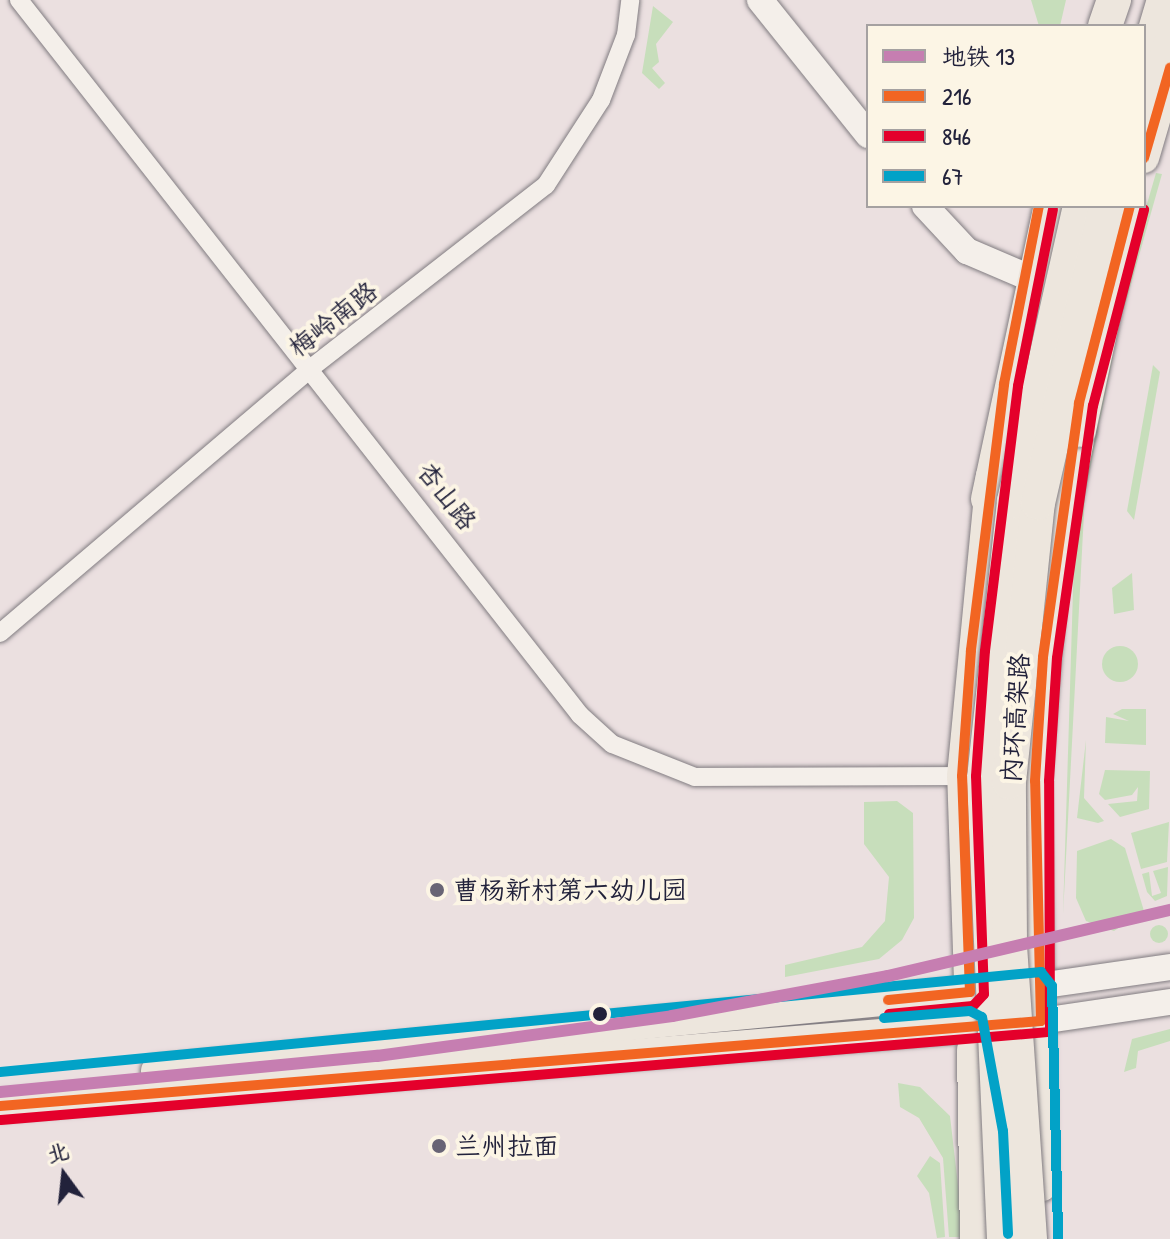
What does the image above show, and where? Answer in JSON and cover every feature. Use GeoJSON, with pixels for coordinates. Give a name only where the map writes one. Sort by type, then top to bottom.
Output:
{"type":"FeatureCollection","features":[{"type":"Feature","properties":{"kind":"highway"},"geometry":{"type":"LineString","coordinates":[[1106,24],[1114,0]]}},
{"type":"Feature","properties":{"kind":"highway"},"geometry":{"type":"LineString","coordinates":[[1134,24],[1140,0]]}},
{"type":"Feature","properties":{"kind":"highway"},"geometry":{"type":"LineString","coordinates":[[1146,60],[1164,0]]}},
{"type":"Feature","properties":{"kind":"highway"},"geometry":{"type":"LineString","coordinates":[[1146,127],[1170,45]]}},
{"type":"Feature","properties":{"kind":"highway"},"geometry":{"type":"LineString","coordinates":[[988,499],[1051,208]]}},
{"type":"Feature","properties":{"kind":"highway","name":"内环高架路"},"geometry":{"type":"LineString","coordinates":[[1004,1239],[984,778],[1014,501],[1080,208]]}},
{"type":"Feature","properties":{"kind":"highway","name":"内环高架路"},"geometry":{"type":"LineString","coordinates":[[1030,1239],[1010,944],[1009,782],[1038,503],[1106,208]]}},
{"type":"Feature","properties":{"kind":"highway"},"geometry":{"type":"LineString","coordinates":[[1055,550],[1129,208]]}},
{"type":"Feature","properties":{"kind":"highway"},"geometry":{"type":"LineString","coordinates":[[972,1038],[977,1239]]}},
{"type":"Feature","properties":{"kind":"main road"},"geometry":{"type":"LineString","coordinates":[[1095,24],[1103,0]]}},
{"type":"Feature","properties":{"kind":"main road"},"geometry":{"type":"LineString","coordinates":[[1117,24],[1124,0]]}},
{"type":"Feature","properties":{"kind":"main road"},"geometry":{"type":"LineString","coordinates":[[1146,151],[1170,68]]}},
{"type":"Feature","properties":{"kind":"main road"},"geometry":{"type":"LineString","coordinates":[[994,1239],[989,1133],[972,1038],[962,776],[988,499],[1023,275],[1039,208]]}},
{"type":"Feature","properties":{"kind":"main road"},"geometry":{"type":"LineString","coordinates":[[988,499],[1010,452],[1065,208]]}},
{"type":"Feature","properties":{"kind":"main road"},"geometry":{"type":"LineString","coordinates":[[1044,1239],[1035,781],[1055,550],[1079,403],[1128,208]]}},
{"type":"Feature","properties":{"kind":"main road"},"geometry":{"type":"LineString","coordinates":[[0,1086],[1038,986]]}},
{"type":"Feature","properties":{"kind":"main road"},"geometry":{"type":"LineString","coordinates":[[0,1106],[972,1038],[1041,1021]]}},
{"type":"Feature","properties":{"kind":"street","name":"杏山路"},"geometry":{"type":"LineString","coordinates":[[21,0],[580,715],[612,744],[695,777],[962,776]]}},
{"type":"Feature","properties":{"kind":"street","name":"梅岭南路"},"geometry":{"type":"LineString","coordinates":[[0,633],[311,368],[546,185],[601,100],[626,35],[630,0]]}},
{"type":"Feature","properties":{"kind":"street"},"geometry":{"type":"LineString","coordinates":[[760,0],[866,132]]}},
{"type":"Feature","properties":{"kind":"street"},"geometry":{"type":"LineString","coordinates":[[927,208],[967,251],[1023,275]]}},
{"type":"Feature","properties":{"kind":"street"},"geometry":{"type":"LineString","coordinates":[[1038,986],[1170,967]]}},
{"type":"Feature","properties":{"kind":"street"},"geometry":{"type":"LineString","coordinates":[[1041,1021],[1170,1002]]}},
{"type":"Feature","properties":{"kind":"green space"},"geometry":{"type":"Polygon","coordinates":[[[1031,0],[1066,0],[1060,24],[1038,24],[1031,0]]]}},
{"type":"Feature","properties":{"kind":"green space"},"geometry":{"type":"Polygon","coordinates":[[[653,6],[673,22],[656,44],[659,62],[652,68],[665,83],[659,89],[642,73],[653,6]]]}},
{"type":"Feature","properties":{"kind":"green space"},"geometry":{"type":"Polygon","coordinates":[[[1156,173],[1162,174],[1124,309],[1117,307],[1156,173]]]}},
{"type":"Feature","properties":{"kind":"green space"},"geometry":{"type":"Polygon","coordinates":[[[1106,356],[1113,357],[1085,494],[1063,915],[1076,493],[1106,356]]]}},
{"type":"Feature","properties":{"kind":"green space"},"geometry":{"type":"Polygon","coordinates":[[[1153,365],[1160,372],[1134,520],[1127,511],[1153,365]]]}},
{"type":"Feature","properties":{"kind":"green space"},"geometry":{"type":"Polygon","coordinates":[[[1132,573],[1134,610],[1114,614],[1112,588],[1132,573]]]}},
{"type":"Feature","properties":{"kind":"green space"},"geometry":{"type":"Polygon","coordinates":[[[1120,646],[1133,651],[1138,664],[1133,677],[1120,682],[1107,677],[1102,664],[1107,651],[1120,646]]]}},
{"type":"Feature","properties":{"kind":"green space"},"geometry":{"type":"Polygon","coordinates":[[[1122,709],[1146,709],[1146,745],[1105,743],[1106,717],[1129,721],[1113,714],[1122,709]]]}},
{"type":"Feature","properties":{"kind":"green space"},"geometry":{"type":"Polygon","coordinates":[[[1086,740],[1084,798],[1104,821],[1098,823],[1077,818],[1086,740]]]}},
{"type":"Feature","properties":{"kind":"green space"},"geometry":{"type":"Polygon","coordinates":[[[1105,770],[1150,771],[1149,809],[1120,817],[1108,804],[1137,801],[1138,787],[1132,795],[1105,800],[1099,794],[1105,770]]]}},
{"type":"Feature","properties":{"kind":"green space"},"geometry":{"type":"Polygon","coordinates":[[[897,801],[913,813],[914,918],[902,940],[879,959],[785,977],[785,965],[862,947],[885,921],[889,877],[864,844],[864,802],[897,801]]]}},
{"type":"Feature","properties":{"kind":"green space"},"geometry":{"type":"Polygon","coordinates":[[[1169,822],[1167,862],[1141,869],[1131,833],[1169,822]]]}},
{"type":"Feature","properties":{"kind":"green space"},"geometry":{"type":"Polygon","coordinates":[[[1111,839],[1125,848],[1144,911],[1114,931],[1086,921],[1076,898],[1077,851],[1111,839]]]}},
{"type":"Feature","properties":{"kind":"green space"},"geometry":{"type":"Polygon","coordinates":[[[1168,867],[1167,896],[1155,901],[1147,892],[1142,874],[1149,872],[1152,896],[1161,893],[1153,871],[1168,867]]]}},
{"type":"Feature","properties":{"kind":"green space"},"geometry":{"type":"Polygon","coordinates":[[[1155,925],[1163,925],[1168,934],[1166,941],[1155,943],[1150,938],[1150,930],[1155,925]]]}},
{"type":"Feature","properties":{"kind":"green space"},"geometry":{"type":"Polygon","coordinates":[[[1170,1029],[1170,1041],[1138,1051],[1136,1068],[1124,1072],[1132,1039],[1170,1029]]]}},
{"type":"Feature","properties":{"kind":"green space"},"geometry":{"type":"Polygon","coordinates":[[[898,1083],[920,1087],[950,1116],[964,1237],[949,1237],[943,1158],[919,1118],[900,1107],[898,1083]]]}},
{"type":"Feature","properties":{"kind":"green space"},"geometry":{"type":"Polygon","coordinates":[[[930,1156],[940,1163],[945,1237],[937,1238],[929,1193],[917,1176],[930,1156]]]}},
{"type":"Feature","properties":{"kind":"metro line","name":"13"},"geometry":{"type":"LineString","coordinates":[[0,1092],[377,1056],[672,1016],[888,976],[1170,910]]}},
{"type":"Feature","properties":{"kind":"transit line","name":"216"},"geometry":{"type":"LineString","coordinates":[[1146,151],[1170,68]]}},
{"type":"Feature","properties":{"kind":"transit line","name":"216"},"geometry":{"type":"LineString","coordinates":[[888,1000],[970,992],[962,776],[971,650],[1004,384],[1039,208]]}},
{"type":"Feature","properties":{"kind":"transit line","name":"216"},"geometry":{"type":"LineString","coordinates":[[0,1106],[1041,1021],[1035,781],[1043,657],[1079,403],[1129,208]]}},
{"type":"Feature","properties":{"kind":"transit line","name":"846"},"geometry":{"type":"LineString","coordinates":[[889,1014],[973,1006],[984,994],[976,776],[985,651],[1018,386],[1053,209]]}},
{"type":"Feature","properties":{"kind":"transit line","name":"846"},"geometry":{"type":"LineString","coordinates":[[1,1120],[1050,1032],[1049,781],[1057,658],[1093,406],[1144,210]]}},
{"type":"Feature","properties":{"kind":"transit line","name":"67"},"geometry":{"type":"LineString","coordinates":[[0,1072],[1041,972],[1052,986],[1058,1239]]}},
{"type":"Feature","properties":{"kind":"transit line","name":"67"},"geometry":{"type":"LineString","coordinates":[[884,1018],[970,1011],[982,1017],[1003,1131],[1008,1234]]}},
{"type":"Feature","properties":{"kind":"place","name":"曹杨新村第六幼儿园"},"geometry":{"type":"Point","coordinates":[437,890]}},
{"type":"Feature","properties":{"kind":"place","name":"兰州拉面"},"geometry":{"type":"Point","coordinates":[439,1146]}}]}
